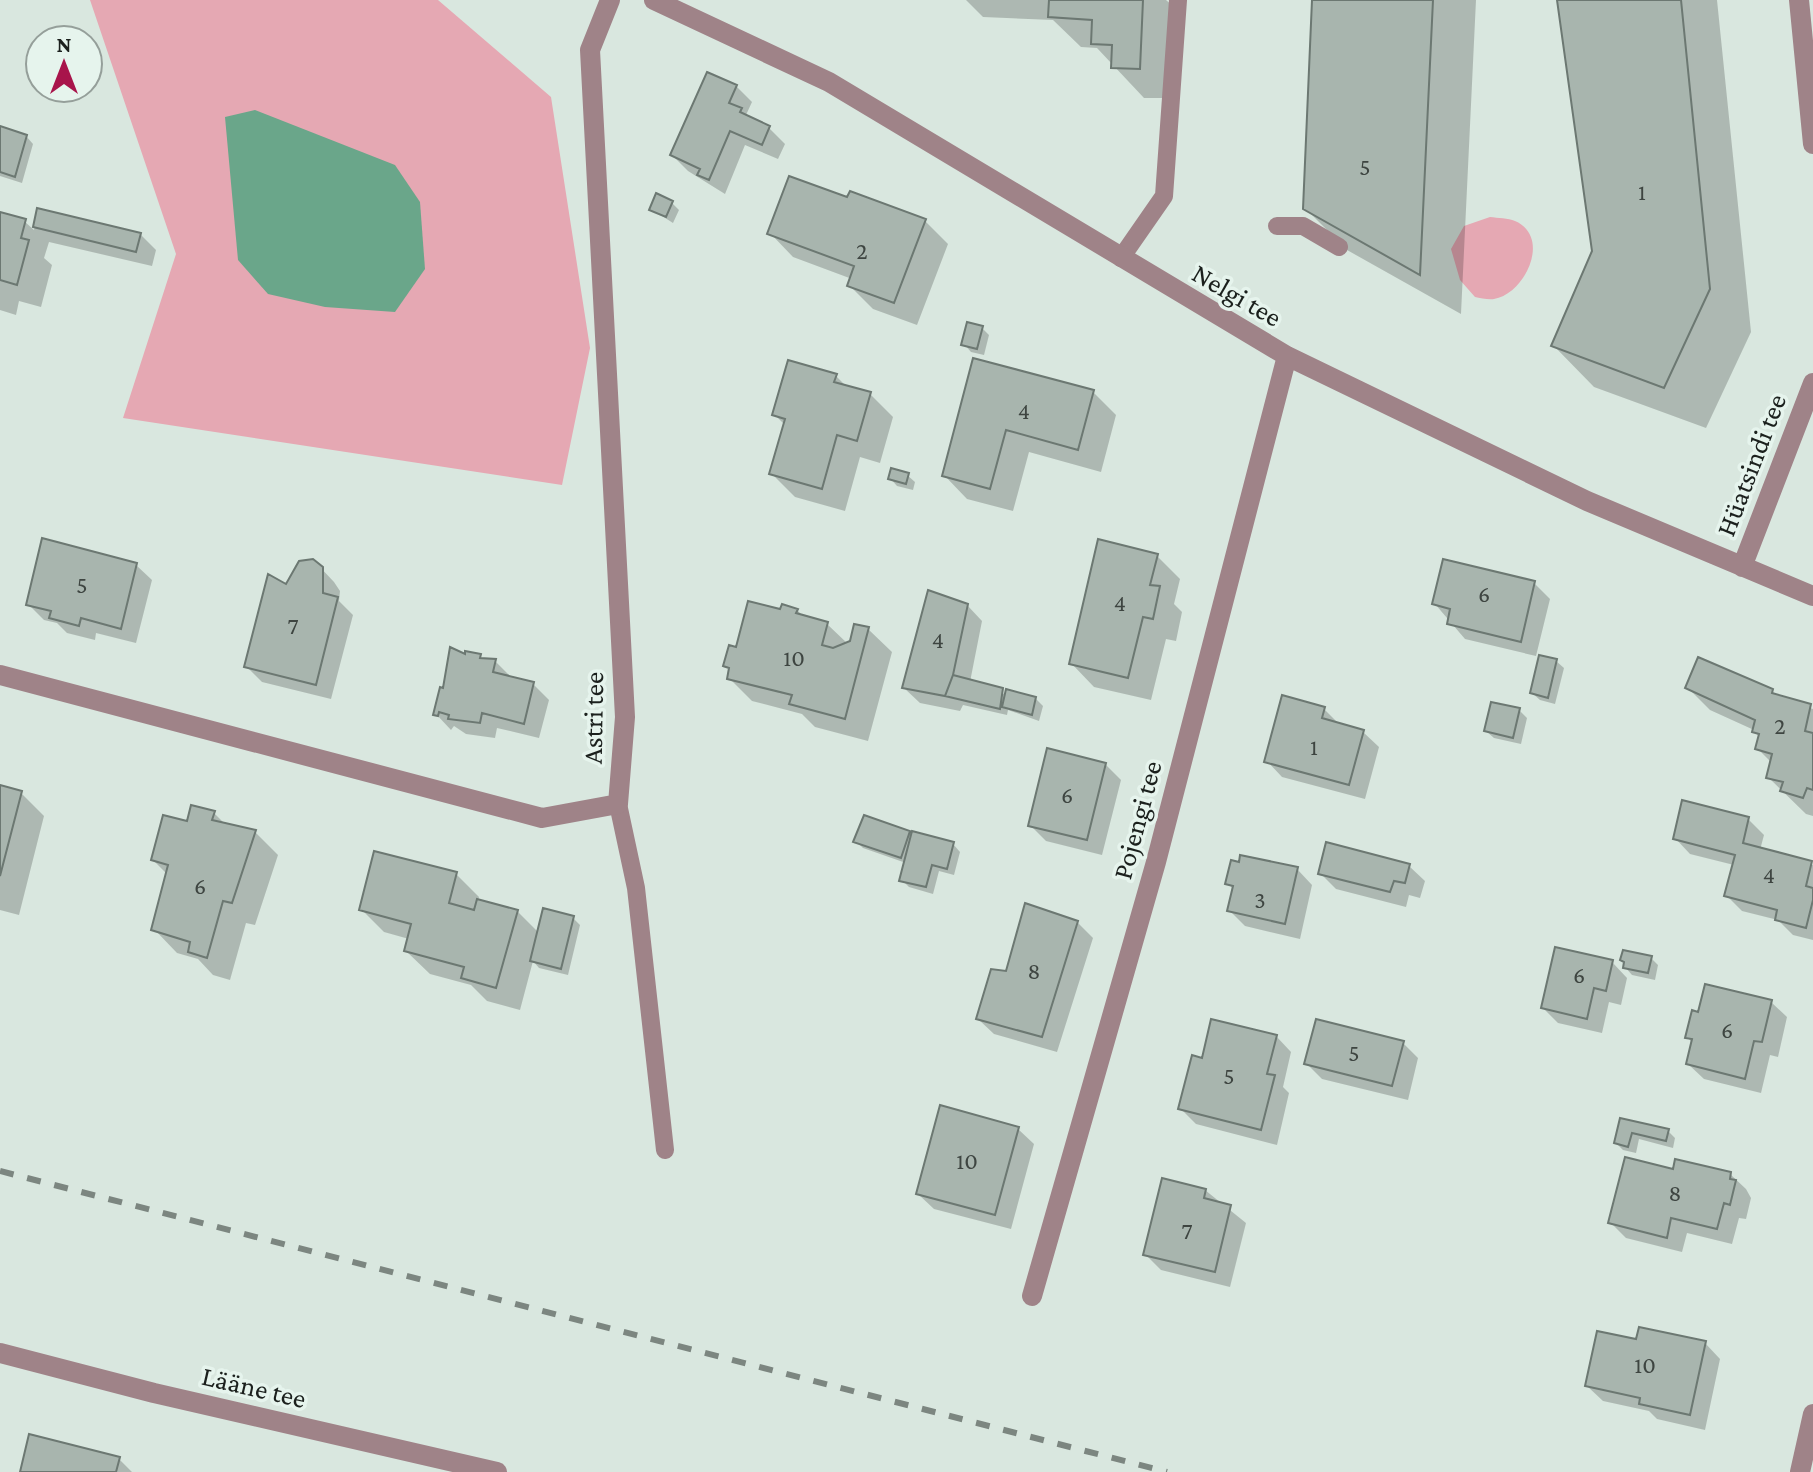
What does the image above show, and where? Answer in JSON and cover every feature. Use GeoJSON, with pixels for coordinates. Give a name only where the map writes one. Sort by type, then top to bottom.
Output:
{"type":"FeatureCollection","features":[{"type":"Feature","properties":{"kind":"street","name":"Astri tee"},"geometry":{"type":"LineString","coordinates":[[0,675],[542,818],[618,804],[625,717],[590,50],[610,0]]}},
{"type":"Feature","properties":{"kind":"street","name":"Nelgi tee"},"geometry":{"type":"LineString","coordinates":[[654,0],[829,82],[1287,356],[1587,501],[1813,596]]}},
{"type":"Feature","properties":{"kind":"street"},"geometry":{"type":"LineString","coordinates":[[1799,0],[1813,144]]}},
{"type":"Feature","properties":{"kind":"street","name":"Pojengi tee"},"geometry":{"type":"LineString","coordinates":[[1032,1296],[1156,862],[1287,356]]}},
{"type":"Feature","properties":{"kind":"street","name":"Hüatsindi tee"},"geometry":{"type":"LineString","coordinates":[[1742,567],[1813,383]]}},
{"type":"Feature","properties":{"kind":"street","name":"Lääne tee"},"geometry":{"type":"LineString","coordinates":[[0,1353],[154,1393],[497,1472]]}},
{"type":"Feature","properties":{"kind":"street"},"geometry":{"type":"LineString","coordinates":[[1800,1472],[1813,1414]]}},
{"type":"Feature","properties":{"kind":"lane"},"geometry":{"type":"LineString","coordinates":[[1121,258],[1164,196],[1178,0]]}},
{"type":"Feature","properties":{"kind":"lane"},"geometry":{"type":"LineString","coordinates":[[1277,226],[1303,226],[1339,247]]}},
{"type":"Feature","properties":{"kind":"lane"},"geometry":{"type":"LineString","coordinates":[[618,804],[636,888],[665,1150]]}},
{"type":"Feature","properties":{"kind":"shaded area"},"geometry":{"type":"Polygon","coordinates":[[[90,0],[438,0],[551,97],[590,348],[562,485],[123,418],[176,254],[104,41],[104,24],[98,24],[90,0]]]}},
{"type":"Feature","properties":{"kind":"shaded area"},"geometry":{"type":"Polygon","coordinates":[[[255,110],[395,165],[420,202],[425,269],[395,312],[325,307],[268,294],[238,260],[225,117],[255,110]]]}},
{"type":"Feature","properties":{"kind":"shaded area"},"geometry":{"type":"Polygon","coordinates":[[[1490,217],[1515,221],[1526,229],[1532,239],[1533,251],[1530,264],[1516,287],[1492,299],[1475,297],[1460,280],[1451,249],[1464,226],[1490,217]]]}},
{"type":"Feature","properties":{"kind":"building"},"geometry":{"type":"Polygon","coordinates":[[[1049,0],[1143,0],[1140,69],[1111,68],[1112,45],[1091,44],[1092,20],[1048,17],[1049,0]]]}},
{"type":"Feature","properties":{"kind":"building"},"geometry":{"type":"Polygon","coordinates":[[[1312,0],[1433,0],[1420,275],[1303,209],[1312,0]]]}},
{"type":"Feature","properties":{"kind":"building"},"geometry":{"type":"Polygon","coordinates":[[[1557,0],[1681,0],[1710,289],[1664,388],[1551,346],[1592,251],[1557,0]]]}},
{"type":"Feature","properties":{"kind":"building"},"geometry":{"type":"Polygon","coordinates":[[[707,72],[737,85],[729,103],[742,108],[740,112],[770,126],[762,145],[730,131],[709,180],[697,175],[700,169],[670,155],[707,72]]]}},
{"type":"Feature","properties":{"kind":"building"},"geometry":{"type":"Polygon","coordinates":[[[0,126],[27,135],[15,177],[0,172],[0,126]]]}},
{"type":"Feature","properties":{"kind":"building"},"geometry":{"type":"Polygon","coordinates":[[[789,176],[847,197],[850,191],[926,219],[894,303],[847,286],[854,266],[767,234],[789,176]]]}},
{"type":"Feature","properties":{"kind":"building"},"geometry":{"type":"Polygon","coordinates":[[[656,193],[673,201],[666,217],[649,210],[656,193]]]}},
{"type":"Feature","properties":{"kind":"building"},"geometry":{"type":"Polygon","coordinates":[[[37,208],[141,233],[136,252],[33,227],[37,208]]]}},
{"type":"Feature","properties":{"kind":"building"},"geometry":{"type":"Polygon","coordinates":[[[0,212],[26,219],[21,238],[29,240],[17,285],[0,280],[0,212]]]}},
{"type":"Feature","properties":{"kind":"building"},"geometry":{"type":"Polygon","coordinates":[[[967,322],[983,326],[977,349],[961,345],[967,322]]]}},
{"type":"Feature","properties":{"kind":"building"},"geometry":{"type":"Polygon","coordinates":[[[973,358],[1094,390],[1078,450],[1006,430],[990,489],[942,476],[973,358]]]}},
{"type":"Feature","properties":{"kind":"building"},"geometry":{"type":"Polygon","coordinates":[[[788,360],[837,374],[834,382],[871,392],[857,441],[837,435],[822,489],[769,474],[785,419],[772,415],[788,360]]]}},
{"type":"Feature","properties":{"kind":"building"},"geometry":{"type":"Polygon","coordinates":[[[891,468],[909,473],[906,484],[888,479],[891,468]]]}},
{"type":"Feature","properties":{"kind":"building"},"geometry":{"type":"Polygon","coordinates":[[[42,538],[137,563],[121,629],[81,618],[79,626],[49,618],[51,611],[26,605],[42,538]]]}},
{"type":"Feature","properties":{"kind":"building"},"geometry":{"type":"Polygon","coordinates":[[[1098,539],[1158,554],[1150,585],[1160,586],[1153,619],[1143,617],[1128,678],[1069,664],[1098,539]]]}},
{"type":"Feature","properties":{"kind":"building"},"geometry":{"type":"Polygon","coordinates":[[[313,559],[323,567],[323,593],[338,597],[316,685],[244,667],[268,574],[286,584],[299,561],[313,559]]]}},
{"type":"Feature","properties":{"kind":"building"},"geometry":{"type":"Polygon","coordinates":[[[1443,559],[1535,581],[1521,642],[1447,624],[1450,609],[1432,604],[1443,559]]]}},
{"type":"Feature","properties":{"kind":"building"},"geometry":{"type":"Polygon","coordinates":[[[928,590],[968,604],[953,675],[945,696],[902,688],[928,590]]]}},
{"type":"Feature","properties":{"kind":"building"},"geometry":{"type":"Polygon","coordinates":[[[748,601],[780,609],[782,604],[798,609],[796,613],[828,622],[822,645],[833,648],[850,641],[854,624],[869,627],[845,719],[789,704],[792,695],[727,679],[729,668],[723,666],[729,645],[736,647],[748,601]]]}},
{"type":"Feature","properties":{"kind":"building"},"geometry":{"type":"Polygon","coordinates":[[[450,647],[465,654],[465,651],[481,654],[480,658],[496,659],[493,672],[534,682],[524,724],[482,713],[480,723],[448,719],[449,715],[439,712],[438,716],[433,715],[440,687],[443,688],[450,647]]]}},
{"type":"Feature","properties":{"kind":"building"},"geometry":{"type":"Polygon","coordinates":[[[1539,655],[1557,659],[1548,698],[1530,693],[1539,655]]]}},
{"type":"Feature","properties":{"kind":"building"},"geometry":{"type":"Polygon","coordinates":[[[1698,657],[1773,689],[1772,693],[1811,704],[1805,731],[1813,733],[1813,790],[1807,788],[1803,798],[1780,791],[1783,782],[1766,778],[1772,754],[1755,749],[1759,734],[1752,732],[1755,720],[1685,688],[1698,657]]]}},
{"type":"Feature","properties":{"kind":"building"},"geometry":{"type":"Polygon","coordinates":[[[953,675],[1003,688],[1000,709],[945,696],[953,675]]]}},
{"type":"Feature","properties":{"kind":"building"},"geometry":{"type":"Polygon","coordinates":[[[1006,689],[1036,697],[1032,715],[1002,707],[1006,689]]]}},
{"type":"Feature","properties":{"kind":"building"},"geometry":{"type":"Polygon","coordinates":[[[1282,695],[1325,707],[1322,718],[1364,730],[1349,785],[1264,762],[1282,695]]]}},
{"type":"Feature","properties":{"kind":"building"},"geometry":{"type":"Polygon","coordinates":[[[1491,702],[1520,708],[1513,738],[1484,731],[1491,702]]]}},
{"type":"Feature","properties":{"kind":"building"},"geometry":{"type":"Polygon","coordinates":[[[1047,748],[1106,763],[1087,840],[1028,826],[1047,748]]]}},
{"type":"Feature","properties":{"kind":"building"},"geometry":{"type":"Polygon","coordinates":[[[0,785],[22,791],[0,876],[0,785]]]}},
{"type":"Feature","properties":{"kind":"building"},"geometry":{"type":"Polygon","coordinates":[[[1682,800],[1749,817],[1743,843],[1812,861],[1806,886],[1813,888],[1813,900],[1806,928],[1775,920],[1777,910],[1724,896],[1735,855],[1673,839],[1682,800]]]}},
{"type":"Feature","properties":{"kind":"building"},"geometry":{"type":"Polygon","coordinates":[[[191,805],[215,811],[212,820],[256,830],[232,903],[223,901],[207,958],[188,952],[190,942],[151,930],[168,865],[151,860],[163,815],[187,821],[191,805]]]}},
{"type":"Feature","properties":{"kind":"building"},"geometry":{"type":"Polygon","coordinates":[[[864,815],[910,831],[901,858],[853,842],[864,815]]]}},
{"type":"Feature","properties":{"kind":"building"},"geometry":{"type":"Polygon","coordinates":[[[912,831],[954,842],[947,869],[932,865],[926,887],[899,881],[912,831]]]}},
{"type":"Feature","properties":{"kind":"building"},"geometry":{"type":"Polygon","coordinates":[[[1326,842],[1410,864],[1405,883],[1394,881],[1390,892],[1318,874],[1326,842]]]}},
{"type":"Feature","properties":{"kind":"building"},"geometry":{"type":"Polygon","coordinates":[[[374,851],[457,872],[449,903],[474,910],[477,899],[518,910],[496,988],[461,978],[464,967],[404,951],[411,924],[359,910],[374,851]]]}},
{"type":"Feature","properties":{"kind":"building"},"geometry":{"type":"Polygon","coordinates":[[[1240,855],[1298,867],[1285,924],[1227,911],[1233,886],[1225,884],[1231,860],[1239,862],[1240,855]]]}},
{"type":"Feature","properties":{"kind":"building"},"geometry":{"type":"Polygon","coordinates":[[[1025,903],[1078,921],[1042,1037],[976,1019],[991,969],[1006,971],[1025,903]]]}},
{"type":"Feature","properties":{"kind":"building"},"geometry":{"type":"Polygon","coordinates":[[[543,908],[574,916],[561,969],[530,961],[543,908]]]}},
{"type":"Feature","properties":{"kind":"building"},"geometry":{"type":"Polygon","coordinates":[[[1555,947],[1613,960],[1606,991],[1594,988],[1587,1019],[1541,1008],[1555,947]]]}},
{"type":"Feature","properties":{"kind":"building"},"geometry":{"type":"Polygon","coordinates":[[[1623,950],[1652,956],[1648,973],[1623,968],[1624,962],[1620,960],[1623,950]]]}},
{"type":"Feature","properties":{"kind":"building"},"geometry":{"type":"Polygon","coordinates":[[[1705,984],[1772,1000],[1762,1042],[1754,1041],[1745,1079],[1686,1064],[1692,1039],[1685,1038],[1692,1010],[1698,1012],[1705,984]]]}},
{"type":"Feature","properties":{"kind":"building"},"geometry":{"type":"Polygon","coordinates":[[[1211,1019],[1277,1035],[1267,1074],[1275,1075],[1261,1130],[1178,1109],[1192,1055],[1202,1058],[1211,1019]]]}},
{"type":"Feature","properties":{"kind":"building"},"geometry":{"type":"Polygon","coordinates":[[[1316,1019],[1404,1041],[1392,1086],[1304,1064],[1316,1019]]]}},
{"type":"Feature","properties":{"kind":"building"},"geometry":{"type":"Polygon","coordinates":[[[940,1105],[1019,1127],[995,1215],[916,1194],[940,1105]]]}},
{"type":"Feature","properties":{"kind":"building"},"geometry":{"type":"Polygon","coordinates":[[[1620,1118],[1669,1129],[1666,1141],[1632,1133],[1628,1147],[1614,1143],[1620,1118]]]}},
{"type":"Feature","properties":{"kind":"building"},"geometry":{"type":"Polygon","coordinates":[[[1625,1157],[1673,1169],[1675,1159],[1731,1172],[1730,1179],[1736,1180],[1730,1205],[1724,1203],[1717,1229],[1671,1218],[1667,1238],[1608,1223],[1625,1157]]]}},
{"type":"Feature","properties":{"kind":"building"},"geometry":{"type":"Polygon","coordinates":[[[1162,1178],[1206,1189],[1204,1198],[1231,1205],[1215,1272],[1143,1255],[1162,1178]]]}},
{"type":"Feature","properties":{"kind":"building"},"geometry":{"type":"Polygon","coordinates":[[[1639,1327],[1706,1341],[1690,1415],[1639,1404],[1640,1398],[1585,1386],[1597,1331],[1636,1339],[1639,1327]]]}},
{"type":"Feature","properties":{"kind":"building"},"geometry":{"type":"Polygon","coordinates":[[[29,1434],[120,1457],[116,1472],[20,1472],[29,1434]]]}},
{"type":"Feature","properties":{"kind":"railway"},"geometry":{"type":"LineString","coordinates":[[0,1171],[1167,1472]]}}]}
